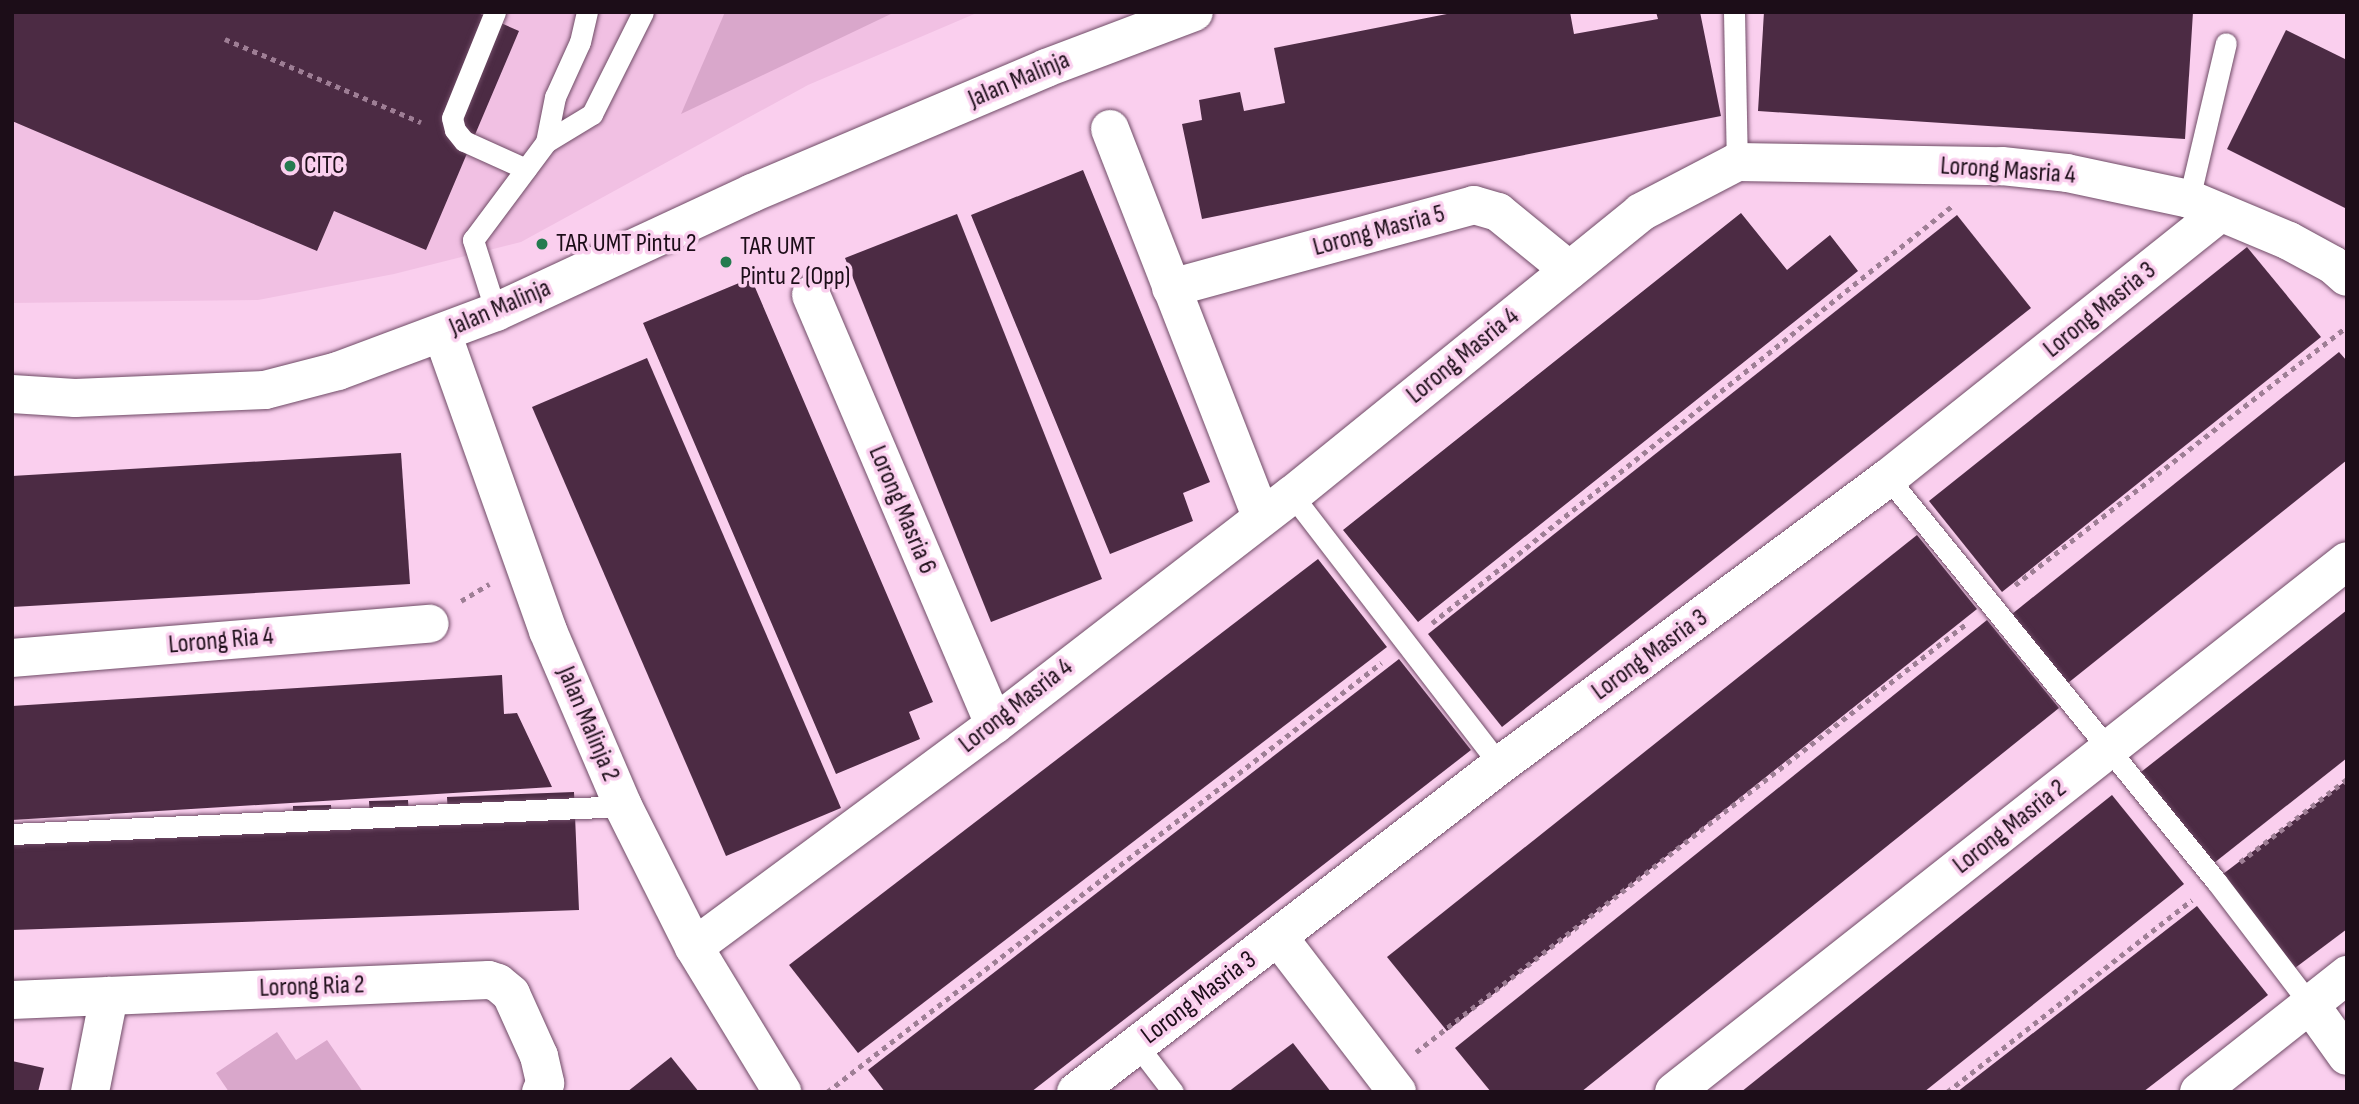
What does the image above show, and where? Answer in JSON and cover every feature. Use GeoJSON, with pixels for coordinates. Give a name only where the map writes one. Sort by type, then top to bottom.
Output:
{"type":"FeatureCollection","features":[{"type":"Feature","properties":{"kind":"street","name":"Jalan Malinja"},"geometry":{"type":"LineString","coordinates":[[12,394],[75,398],[265,390],[338,371],[496,312],[764,188],[1046,68],[1194,12]]}},
{"type":"Feature","properties":{"kind":"street"},"geometry":{"type":"LineString","coordinates":[[1110,129],[1261,517]]}},
{"type":"Feature","properties":{"kind":"street","name":"Lorong Masria 4"},"geometry":{"type":"LineString","coordinates":[[694,947],[994,725],[1292,495],[1641,212],[1737,162],[2002,166],[2067,173],[2205,206],[2289,241],[2333,265],[2347,277]]}},
{"type":"Feature","properties":{"kind":"street","name":"Lorong Masria 5"},"geometry":{"type":"LineString","coordinates":[[1171,288],[1474,205],[1498,212],[1569,270]]}},
{"type":"Feature","properties":{"kind":"street","name":"Lorong Masria 3"},"geometry":{"type":"LineString","coordinates":[[1076,1092],[1500,765],[1888,478],[2205,206]]}},
{"type":"Feature","properties":{"kind":"street","name":"Lorong Masria 6"},"geometry":{"type":"LineString","coordinates":[[811,295],[994,725]]}},
{"type":"Feature","properties":{"kind":"street","name":"Jalan Malinja 2"},"geometry":{"type":"LineString","coordinates":[[442,333],[548,631],[623,806],[694,947],[782,1092]]}},
{"type":"Feature","properties":{"kind":"street","name":"Lorong Masria 2"},"geometry":{"type":"LineString","coordinates":[[1674,1092],[2347,561]]}},
{"type":"Feature","properties":{"kind":"street","name":"Lorong Ria 4"},"geometry":{"type":"LineString","coordinates":[[12,658],[430,624]]}},
{"type":"Feature","properties":{"kind":"street"},"geometry":{"type":"LineString","coordinates":[[1279,938],[1391,1084]]}},
{"type":"Feature","properties":{"kind":"street"},"geometry":{"type":"LineString","coordinates":[[2199,1092],[2347,975]]}},
{"type":"Feature","properties":{"kind":"street","name":"Lorong Ria 2"},"geometry":{"type":"LineString","coordinates":[[12,1000],[489,980],[498,983],[510,994],[539,1056],[543,1088]]}},
{"type":"Feature","properties":{"kind":"street"},"geometry":{"type":"LineString","coordinates":[[90,1092],[109,996]]}},
{"type":"Feature","properties":{"kind":"street"},"geometry":{"type":"LineString","coordinates":[[2309,1003],[2347,1056]]}},
{"type":"Feature","properties":{"kind":"lane"},"geometry":{"type":"LineString","coordinates":[[495,12],[452,118],[455,130],[464,141],[526,169]]}},
{"type":"Feature","properties":{"kind":"lane"},"geometry":{"type":"LineString","coordinates":[[546,142],[555,97],[580,42],[587,12]]}},
{"type":"Feature","properties":{"kind":"lane"},"geometry":{"type":"LineString","coordinates":[[496,312],[472,240],[546,142],[592,114],[643,12]]}},
{"type":"Feature","properties":{"kind":"lane"},"geometry":{"type":"LineString","coordinates":[[1734,12],[1737,162]]}},
{"type":"Feature","properties":{"kind":"lane"},"geometry":{"type":"LineString","coordinates":[[2205,206],[2226,43]]}},
{"type":"Feature","properties":{"kind":"lane"},"geometry":{"type":"LineString","coordinates":[[1888,478],[2216,881],[2309,1003]]}},
{"type":"Feature","properties":{"kind":"lane"},"geometry":{"type":"LineString","coordinates":[[1292,495],[1500,765]]}},
{"type":"Feature","properties":{"kind":"lane"},"geometry":{"type":"LineString","coordinates":[[12,834],[623,806]]}},
{"type":"Feature","properties":{"kind":"lane"},"geometry":{"type":"LineString","coordinates":[[1137,1045],[1173,1092]]}},
{"type":"Feature","properties":{"kind":"path"},"geometry":{"type":"LineString","coordinates":[[225,39],[464,141]]}},
{"type":"Feature","properties":{"kind":"path"},"geometry":{"type":"LineString","coordinates":[[827,1092],[1406,643],[2002,166]]}},
{"type":"Feature","properties":{"kind":"path"},"geometry":{"type":"LineString","coordinates":[[1391,1084],[1990,605],[2347,327]]}},
{"type":"Feature","properties":{"kind":"path"},"geometry":{"type":"LineString","coordinates":[[430,624],[482,588],[525,568]]}},
{"type":"Feature","properties":{"kind":"path"},"geometry":{"type":"LineString","coordinates":[[1947,1092],[2347,779]]}},
{"type":"Feature","properties":{"kind":"shaded area"},"geometry":{"type":"Polygon","coordinates":[[[12,12],[979,12],[808,85],[521,242],[394,274],[258,300],[12,303],[12,12]]]}},
{"type":"Feature","properties":{"kind":"shaded area"},"geometry":{"type":"Polygon","coordinates":[[[725,12],[895,12],[681,114],[725,12]]]}},
{"type":"Feature","properties":{"kind":"shaded area"},"geometry":{"type":"Polygon","coordinates":[[[277,1032],[296,1060],[327,1040],[363,1092],[229,1092],[216,1073],[277,1032]]]}},
{"type":"Feature","properties":{"kind":"shaded area"},"geometry":{"type":"Polygon","coordinates":[[[1135,1065],[1156,1092],[1101,1092],[1135,1065]]]}},
{"type":"Feature","properties":{"kind":"building","name":"CITC"},"geometry":{"type":"Polygon","coordinates":[[[12,12],[476,12],[519,31],[426,250],[334,211],[317,251],[12,121],[12,12]]]}},
{"type":"Feature","properties":{"kind":"building"},"geometry":{"type":"Polygon","coordinates":[[[1457,12],[1570,12],[1574,34],[1658,19],[1656,12],[1700,12],[1721,116],[1202,219],[1182,124],[1202,120],[1199,100],[1240,92],[1244,111],[1285,103],[1274,48],[1457,12]]]}},
{"type":"Feature","properties":{"kind":"building"},"geometry":{"type":"Polygon","coordinates":[[[1764,12],[2193,12],[2185,139],[1758,111],[1764,12]]]}},
{"type":"Feature","properties":{"kind":"building"},"geometry":{"type":"Polygon","coordinates":[[[2286,30],[2347,60],[2347,209],[2227,149],[2286,30]]]}},
{"type":"Feature","properties":{"kind":"building"},"geometry":{"type":"Polygon","coordinates":[[[1083,170],[1210,482],[1183,493],[1193,521],[1110,554],[971,215],[1083,170]]]}},
{"type":"Feature","properties":{"kind":"building"},"geometry":{"type":"Polygon","coordinates":[[[1741,213],[1787,270],[1830,235],[1858,271],[1418,622],[1343,530],[1741,213]]]}},
{"type":"Feature","properties":{"kind":"building"},"geometry":{"type":"Polygon","coordinates":[[[957,214],[1102,579],[991,622],[845,258],[957,214]]]}},
{"type":"Feature","properties":{"kind":"building"},"geometry":{"type":"Polygon","coordinates":[[[1957,215],[2031,308],[1502,727],[1428,634],[1957,215]]]}},
{"type":"Feature","properties":{"kind":"building"},"geometry":{"type":"Polygon","coordinates":[[[2247,247],[2321,337],[2002,592],[1929,501],[2247,247]]]}},
{"type":"Feature","properties":{"kind":"building"},"geometry":{"type":"Polygon","coordinates":[[[751,278],[933,702],[909,712],[920,739],[836,774],[643,323],[751,278]]]}},
{"type":"Feature","properties":{"kind":"building"},"geometry":{"type":"Polygon","coordinates":[[[2339,352],[2347,361],[2347,460],[2068,683],[2012,614],[2339,352]]]}},
{"type":"Feature","properties":{"kind":"building"},"geometry":{"type":"Polygon","coordinates":[[[647,358],[841,808],[726,856],[532,407],[647,358]]]}},
{"type":"Feature","properties":{"kind":"building"},"geometry":{"type":"Polygon","coordinates":[[[401,453],[410,584],[12,607],[12,476],[401,453]]]}},
{"type":"Feature","properties":{"kind":"building"},"geometry":{"type":"Polygon","coordinates":[[[1917,535],[1977,609],[1447,1031],[1387,957],[1917,535]]]}},
{"type":"Feature","properties":{"kind":"building"},"geometry":{"type":"Polygon","coordinates":[[[1318,559],[1387,647],[858,1053],[789,965],[1318,559]]]}},
{"type":"Feature","properties":{"kind":"building"},"geometry":{"type":"Polygon","coordinates":[[[2347,610],[2347,758],[2214,863],[2141,772],[2347,610]]]}},
{"type":"Feature","properties":{"kind":"building"},"geometry":{"type":"Polygon","coordinates":[[[1987,620],[2059,708],[1581,1092],[1491,1092],[1455,1048],[1987,620]]]}},
{"type":"Feature","properties":{"kind":"building"},"geometry":{"type":"Polygon","coordinates":[[[1399,659],[1471,750],[1031,1092],[885,1092],[868,1070],[1399,659]]]}},
{"type":"Feature","properties":{"kind":"building"},"geometry":{"type":"Polygon","coordinates":[[[502,675],[504,714],[517,713],[552,787],[12,820],[12,706],[502,675]]]}},
{"type":"Feature","properties":{"kind":"building"},"geometry":{"type":"Polygon","coordinates":[[[2347,780],[2347,929],[2295,968],[2223,874],[2347,780]]]}},
{"type":"Feature","properties":{"kind":"building"},"geometry":{"type":"Polygon","coordinates":[[[574,792],[579,910],[12,930],[12,831],[293,821],[293,806],[331,805],[332,820],[370,819],[369,801],[408,800],[409,817],[448,816],[447,797],[574,792]]]}},
{"type":"Feature","properties":{"kind":"building"},"geometry":{"type":"Polygon","coordinates":[[[2112,795],[2184,884],[1924,1092],[1741,1092],[2112,795]]]}},
{"type":"Feature","properties":{"kind":"building"},"geometry":{"type":"Polygon","coordinates":[[[2197,906],[2268,995],[2235,1021],[2143,1092],[1957,1092],[2197,906]]]}},
{"type":"Feature","properties":{"kind":"building"},"geometry":{"type":"Polygon","coordinates":[[[1293,1043],[1331,1092],[1228,1092],[1293,1043]]]}},
{"type":"Feature","properties":{"kind":"building"},"geometry":{"type":"Polygon","coordinates":[[[671,1057],[699,1092],[627,1092],[671,1057]]]}},
{"type":"Feature","properties":{"kind":"building"},"geometry":{"type":"Polygon","coordinates":[[[12,1061],[44,1068],[38,1092],[12,1092],[12,1061]]]}},
{"type":"Feature","properties":{"kind":"place","name":"CITC"},"geometry":{"type":"Point","coordinates":[290,166]}},
{"type":"Feature","properties":{"kind":"place","name":"TAR UMT Pintu 2"},"geometry":{"type":"Point","coordinates":[542,244]}},
{"type":"Feature","properties":{"kind":"place","name":"TAR UMT Pintu 2 (Opp)"},"geometry":{"type":"Point","coordinates":[726,262]}}]}
